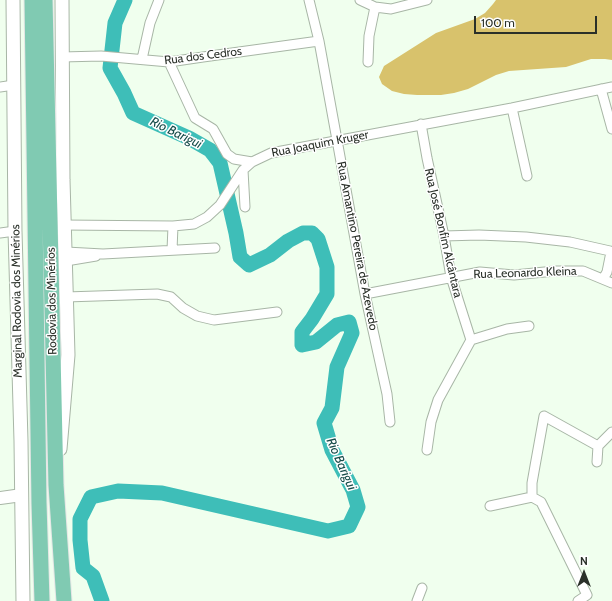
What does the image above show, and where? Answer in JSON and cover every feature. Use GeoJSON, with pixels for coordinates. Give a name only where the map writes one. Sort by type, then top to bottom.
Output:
{"type":"FeatureCollection","features":[{"type":"Feature","properties":{"kind":"main road","name":"Marginal Rodovia dos Minérios"},"geometry":{"type":"LineString","coordinates":[[13,0],[15,231],[22,495],[23,601]]}},
{"type":"Feature","properties":{"kind":"main road","name":"Rodovia dos Minérios"},"geometry":{"type":"LineString","coordinates":[[32,0],[38,502],[42,601]]}},
{"type":"Feature","properties":{"kind":"main road","name":"Rodovia dos Minérios"},"geometry":{"type":"LineString","coordinates":[[45,0],[56,485],[64,601]]}},
{"type":"Feature","properties":{"kind":"main road"},"geometry":{"type":"LineString","coordinates":[[56,485],[63,428],[68,356],[64,225],[62,0]]}},
{"type":"Feature","properties":{"kind":"street"},"geometry":{"type":"LineString","coordinates":[[142,59],[150,23],[159,0]]}},
{"type":"Feature","properties":{"kind":"street","name":"Rua Amantino Pereira de Azevedo"},"geometry":{"type":"LineString","coordinates":[[309,0],[319,41],[365,294],[387,394],[390,422]]}},
{"type":"Feature","properties":{"kind":"street"},"geometry":{"type":"LineString","coordinates":[[360,0],[375,7],[391,9],[427,0]]}},
{"type":"Feature","properties":{"kind":"street"},"geometry":{"type":"LineString","coordinates":[[368,62],[369,36],[375,7]]}},
{"type":"Feature","properties":{"kind":"street","name":"Rua dos Cedros"},"geometry":{"type":"LineString","coordinates":[[62,57],[101,56],[169,62],[319,41]]}},
{"type":"Feature","properties":{"kind":"street"},"geometry":{"type":"LineString","coordinates":[[169,62],[195,118],[213,129],[227,154],[234,159],[252,162]]}},
{"type":"Feature","properties":{"kind":"street"},"geometry":{"type":"LineString","coordinates":[[0,87],[14,85]]}},
{"type":"Feature","properties":{"kind":"street","name":"Rua Joaquim Kruger"},"geometry":{"type":"LineString","coordinates":[[64,225],[173,226],[194,224],[207,217],[220,205],[244,170],[252,162],[271,153],[512,108],[612,87]]}},
{"type":"Feature","properties":{"kind":"street"},"geometry":{"type":"LineString","coordinates":[[602,89],[612,129]]}},
{"type":"Feature","properties":{"kind":"street"},"geometry":{"type":"LineString","coordinates":[[512,108],[527,176]]}},
{"type":"Feature","properties":{"kind":"street","name":"Rua José Bonfim Alcântara"},"geometry":{"type":"LineString","coordinates":[[422,124],[427,158],[444,236],[451,277],[471,340]]}},
{"type":"Feature","properties":{"kind":"street"},"geometry":{"type":"LineString","coordinates":[[244,170],[245,207]]}},
{"type":"Feature","properties":{"kind":"street"},"geometry":{"type":"LineString","coordinates":[[172,250],[173,226]]}},
{"type":"Feature","properties":{"kind":"street"},"geometry":{"type":"LineString","coordinates":[[0,233],[15,231]]}},
{"type":"Feature","properties":{"kind":"street"},"geometry":{"type":"LineString","coordinates":[[444,236],[479,235],[526,237],[570,242],[610,251],[607,272],[603,279]]}},
{"type":"Feature","properties":{"kind":"street"},"geometry":{"type":"LineString","coordinates":[[66,256],[89,258],[103,254],[215,248]]}},
{"type":"Feature","properties":{"kind":"street","name":"Rua Leonardo Kleina"},"geometry":{"type":"LineString","coordinates":[[365,294],[480,272],[514,275],[555,271],[583,271],[612,283]]}},
{"type":"Feature","properties":{"kind":"street"},"geometry":{"type":"LineString","coordinates":[[66,297],[157,294],[171,297],[183,308],[197,316],[214,320],[277,312]]}},
{"type":"Feature","properties":{"kind":"street"},"geometry":{"type":"LineString","coordinates":[[427,450],[431,422],[438,400],[471,340],[507,329],[529,326]]}},
{"type":"Feature","properties":{"kind":"street"},"geometry":{"type":"LineString","coordinates":[[532,497],[532,483],[544,416],[598,446]]}},
{"type":"Feature","properties":{"kind":"street"},"geometry":{"type":"LineString","coordinates":[[597,462],[598,446],[612,432]]}},
{"type":"Feature","properties":{"kind":"street"},"geometry":{"type":"LineString","coordinates":[[0,498],[22,495]]}},
{"type":"Feature","properties":{"kind":"street"},"geometry":{"type":"LineString","coordinates":[[490,506],[532,497],[541,502],[587,595],[578,601]]}},
{"type":"Feature","properties":{"kind":"street"},"geometry":{"type":"LineString","coordinates":[[417,601],[422,588]]}},
{"type":"Feature","properties":{"kind":"shaded area"},"geometry":{"type":"Polygon","coordinates":[[[496,0],[612,0],[612,60],[591,59],[566,67],[509,71],[496,75],[468,89],[441,95],[404,94],[392,91],[382,84],[379,77],[384,66],[436,33],[475,19],[485,13],[496,0]]]}},
{"type":"Feature","properties":{"kind":"waterway","name":"Rio Barigui"},"geometry":{"type":"LineString","coordinates":[[102,601],[93,576],[83,568],[80,540],[80,519],[91,497],[118,491],[162,493],[328,531],[349,526],[358,507],[353,490],[332,450],[324,423],[332,408],[337,367],[352,333],[349,322],[337,325],[316,342],[302,345],[302,332],[312,319],[327,294],[327,267],[318,239],[312,233],[303,233],[288,241],[270,255],[249,265],[240,257],[220,163],[210,150],[189,138],[133,113],[110,68],[115,23],[125,0]]}}]}
